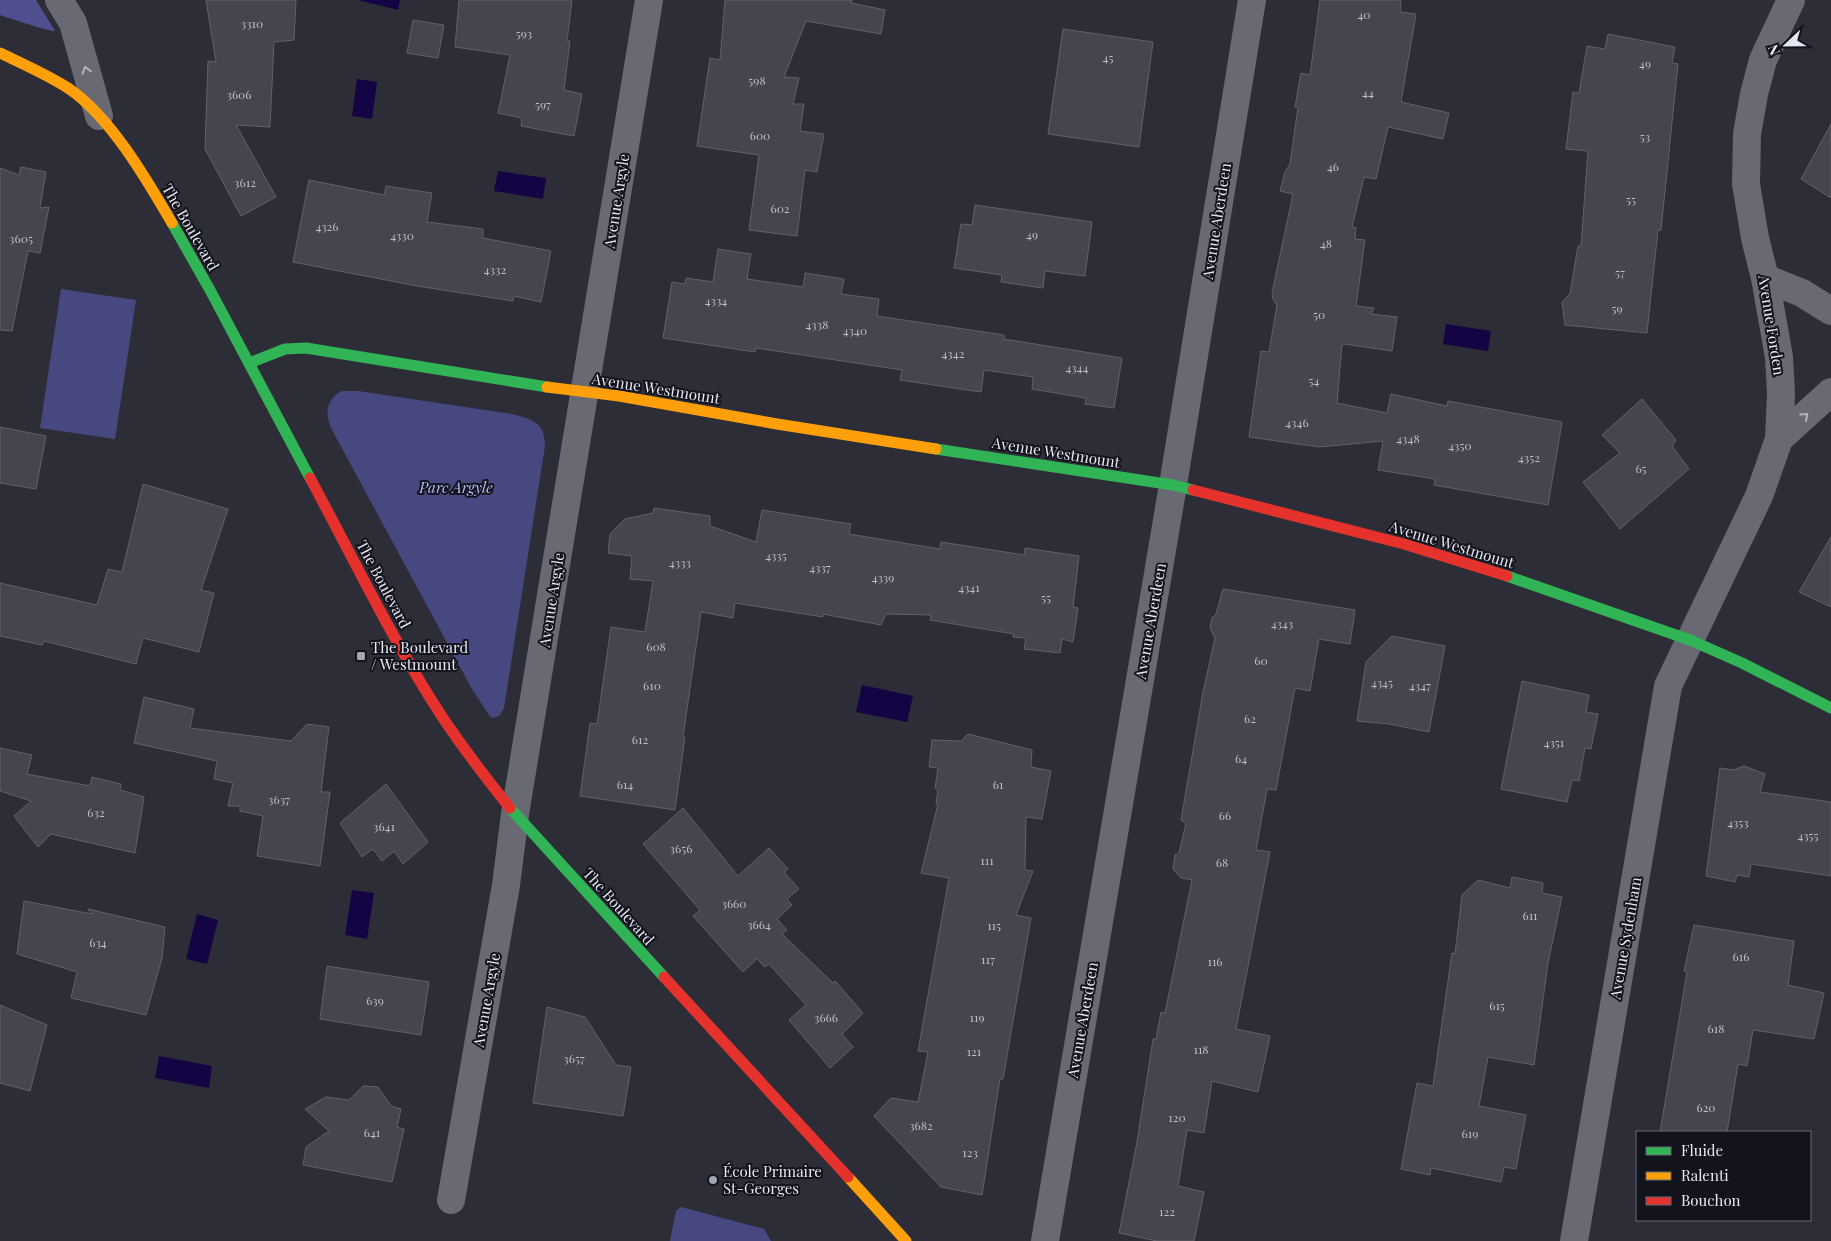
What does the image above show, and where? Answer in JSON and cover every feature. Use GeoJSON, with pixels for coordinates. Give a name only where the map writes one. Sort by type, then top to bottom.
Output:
{"type":"FeatureCollection","features":[{"type":"Feature","properties":{"kind":"street"},"geometry":{"type":"LineString","coordinates":[[59,0],[73,23],[99,116]]}},
{"type":"Feature","properties":{"kind":"street","name":"Avenue Argyle"},"geometry":{"type":"LineString","coordinates":[[451,1200],[506,885],[515,814],[649,0]]}},
{"type":"Feature","properties":{"kind":"street","name":"Avenue Aberdeen"},"geometry":{"type":"LineString","coordinates":[[1045,1241],[1173,486],[1252,0]]}},
{"type":"Feature","properties":{"kind":"street","name":"Avenue Forden"},"geometry":{"type":"LineString","coordinates":[[1690,640],[1759,496],[1779,439],[1780,357],[1765,278],[1755,238],[1746,184],[1747,134],[1754,94],[1763,60],[1791,0]]}},
{"type":"Feature","properties":{"kind":"street","name":"The Boulevard"},"geometry":{"type":"LineString","coordinates":[[0,53],[35,68],[68,89],[99,116],[145,176],[210,290],[398,642],[432,701],[477,767],[515,814],[906,1241]]}},
{"type":"Feature","properties":{"kind":"street"},"geometry":{"type":"LineString","coordinates":[[1765,278],[1802,293],[1831,312]]}},
{"type":"Feature","properties":{"kind":"street","name":"Avenue Westmount"},"geometry":{"type":"LineString","coordinates":[[249,363],[285,349],[306,348],[530,384],[619,396],[777,424],[1173,486],[1226,497],[1404,544],[1524,581],[1690,640],[1742,663],[1831,708]]}},
{"type":"Feature","properties":{"kind":"street"},"geometry":{"type":"LineString","coordinates":[[1779,439],[1831,392]]}},
{"type":"Feature","properties":{"kind":"street","name":"Avenue Sydenham"},"geometry":{"type":"LineString","coordinates":[[1574,1241],[1668,686],[1690,640]]}},
{"type":"Feature","properties":{"kind":"green space"},"geometry":{"type":"Polygon","coordinates":[[[61,289],[136,300],[115,439],[40,428],[61,289]]]}},
{"type":"Feature","properties":{"kind":"green space","name":"Parc Argyle"},"geometry":{"type":"Polygon","coordinates":[[[342,391],[358,391],[512,414],[531,420],[540,426],[543,431],[545,446],[504,708],[499,716],[492,718],[489,715],[472,689],[331,428],[328,407],[333,398],[342,391]]]}},
{"type":"Feature","properties":{"kind":"green space"},"geometry":{"type":"Polygon","coordinates":[[[681,1207],[764,1229],[771,1241],[670,1241],[676,1211],[681,1207]]]}},
{"type":"Feature","properties":{"kind":"shaded area"},"geometry":{"type":"Polygon","coordinates":[[[0,0],[36,0],[55,31],[0,15],[0,0]]]}},
{"type":"Feature","properties":{"kind":"shaded area"},"geometry":{"type":"Polygon","coordinates":[[[358,0],[400,0],[398,10],[358,0]]]}},
{"type":"Feature","properties":{"kind":"shaded area"},"geometry":{"type":"Polygon","coordinates":[[[357,79],[377,82],[372,119],[352,116],[357,79]]]}},
{"type":"Feature","properties":{"kind":"shaded area"},"geometry":{"type":"Polygon","coordinates":[[[498,171],[546,178],[543,199],[494,191],[498,171]]]}},
{"type":"Feature","properties":{"kind":"shaded area"},"geometry":{"type":"Polygon","coordinates":[[[1446,324],[1491,331],[1488,351],[1443,344],[1446,324]]]}},
{"type":"Feature","properties":{"kind":"shaded area"},"geometry":{"type":"Polygon","coordinates":[[[862,685],[913,696],[907,722],[856,712],[862,685]]]}},
{"type":"Feature","properties":{"kind":"shaded area"},"geometry":{"type":"Polygon","coordinates":[[[352,890],[374,893],[367,939],[345,935],[352,890]]]}},
{"type":"Feature","properties":{"kind":"shaded area"},"geometry":{"type":"Polygon","coordinates":[[[197,914],[218,920],[207,964],[186,959],[197,914]]]}},
{"type":"Feature","properties":{"kind":"shaded area"},"geometry":{"type":"Polygon","coordinates":[[[159,1056],[212,1066],[209,1088],[155,1078],[159,1056]]]}},
{"type":"Feature","properties":{"kind":"building"},"geometry":{"type":"Polygon","coordinates":[[[206,0],[296,0],[294,40],[274,42],[270,127],[236,125],[276,197],[241,216],[205,149],[208,61],[216,62],[206,0]]]}},
{"type":"Feature","properties":{"kind":"building"},"geometry":{"type":"Polygon","coordinates":[[[459,0],[572,0],[567,41],[570,41],[564,90],[582,94],[574,136],[521,126],[522,118],[498,113],[510,55],[455,47],[459,0]]]}},
{"type":"Feature","properties":{"kind":"building"},"geometry":{"type":"Polygon","coordinates":[[[725,0],[852,0],[851,3],[885,10],[881,34],[806,21],[784,77],[799,78],[793,104],[804,104],[800,131],[824,134],[817,172],[805,170],[797,236],[749,230],[759,155],[697,146],[710,58],[720,60],[725,0]]]}},
{"type":"Feature","properties":{"kind":"building"},"geometry":{"type":"Polygon","coordinates":[[[1320,0],[1401,0],[1400,12],[1416,14],[1401,102],[1449,113],[1443,139],[1388,127],[1376,179],[1364,177],[1352,227],[1356,228],[1355,239],[1365,240],[1356,306],[1374,308],[1371,314],[1397,317],[1392,351],[1342,345],[1337,403],[1387,413],[1391,394],[1447,406],[1448,401],[1562,422],[1548,505],[1434,485],[1435,479],[1378,470],[1383,441],[1319,447],[1249,437],[1261,351],[1269,352],[1277,305],[1272,293],[1293,194],[1280,191],[1285,172],[1290,164],[1298,107],[1295,107],[1301,73],[1310,75],[1320,0]]]}},
{"type":"Feature","properties":{"kind":"building"},"geometry":{"type":"Polygon","coordinates":[[[413,20],[444,25],[438,58],[407,53],[413,20]]]}},
{"type":"Feature","properties":{"kind":"building"},"geometry":{"type":"Polygon","coordinates":[[[1063,29],[1153,42],[1139,147],[1048,134],[1063,29]]]}},
{"type":"Feature","properties":{"kind":"building"},"geometry":{"type":"Polygon","coordinates":[[[1608,34],[1675,47],[1672,63],[1678,64],[1661,230],[1658,230],[1647,333],[1565,325],[1562,302],[1570,294],[1578,246],[1581,246],[1588,151],[1566,149],[1573,92],[1579,93],[1587,46],[1605,49],[1608,34]]]}},
{"type":"Feature","properties":{"kind":"building"},"geometry":{"type":"Polygon","coordinates":[[[1831,124],[1831,198],[1801,179],[1831,124]]]}},
{"type":"Feature","properties":{"kind":"building"},"geometry":{"type":"Polygon","coordinates":[[[21,167],[46,172],[40,208],[49,207],[40,253],[28,251],[12,331],[0,330],[0,168],[19,175],[21,167]]]}},
{"type":"Feature","properties":{"kind":"building"},"geometry":{"type":"Polygon","coordinates":[[[309,180],[384,195],[386,186],[432,193],[427,222],[483,229],[483,238],[551,251],[541,302],[514,296],[513,301],[417,286],[293,262],[309,180]]]}},
{"type":"Feature","properties":{"kind":"building"},"geometry":{"type":"Polygon","coordinates":[[[975,205],[1092,222],[1085,276],[1045,271],[1043,288],[1001,282],[1002,275],[954,268],[961,224],[972,225],[975,205]]]}},
{"type":"Feature","properties":{"kind":"building"},"geometry":{"type":"Polygon","coordinates":[[[718,249],[751,254],[747,279],[803,287],[805,273],[844,279],[841,294],[879,299],[877,316],[1004,335],[1004,339],[1122,358],[1114,408],[1085,404],[1086,398],[1032,389],[1033,377],[984,370],[981,392],[900,380],[902,370],[756,348],[755,352],[663,338],[672,282],[685,284],[686,278],[713,282],[718,249]]]}},
{"type":"Feature","properties":{"kind":"building"},"geometry":{"type":"Polygon","coordinates":[[[1642,399],[1676,440],[1672,446],[1689,469],[1620,529],[1583,482],[1620,453],[1602,435],[1642,399]]]}},
{"type":"Feature","properties":{"kind":"building"},"geometry":{"type":"Polygon","coordinates":[[[0,427],[46,436],[36,489],[0,483],[0,427]]]}},
{"type":"Feature","properties":{"kind":"building"},"geometry":{"type":"Polygon","coordinates":[[[143,484],[228,509],[201,590],[214,593],[199,652],[143,638],[136,664],[44,641],[42,645],[0,636],[0,583],[97,605],[108,569],[122,572],[143,484]]]}},
{"type":"Feature","properties":{"kind":"building"},"geometry":{"type":"Polygon","coordinates":[[[654,508],[710,516],[710,526],[756,542],[762,510],[851,524],[849,534],[940,549],[941,542],[1024,555],[1025,548],[1079,556],[1073,607],[1078,608],[1073,642],[1062,639],[1060,653],[1024,649],[1026,638],[1013,637],[1014,634],[930,620],[931,615],[886,614],[881,625],[823,614],[823,617],[735,603],[733,618],[701,612],[683,737],[685,737],[675,810],[580,796],[590,723],[597,724],[611,627],[645,632],[653,581],[630,579],[632,556],[608,553],[610,534],[625,519],[653,513],[654,508]]]}},
{"type":"Feature","properties":{"kind":"building"},"geometry":{"type":"Polygon","coordinates":[[[1831,537],[1831,607],[1799,592],[1831,537]]]}},
{"type":"Feature","properties":{"kind":"building"},"geometry":{"type":"Polygon","coordinates":[[[1223,589],[1355,610],[1350,644],[1319,639],[1310,691],[1295,688],[1276,790],[1267,789],[1256,850],[1270,852],[1236,1029],[1270,1036],[1258,1092],[1212,1081],[1204,1133],[1187,1130],[1178,1186],[1204,1192],[1194,1241],[1157,1241],[1119,1233],[1137,1142],[1153,1039],[1156,1039],[1161,1012],[1165,1013],[1192,880],[1181,878],[1173,869],[1175,855],[1179,853],[1186,823],[1181,820],[1203,692],[1215,638],[1210,628],[1223,589]]]}},
{"type":"Feature","properties":{"kind":"building"},"geometry":{"type":"Polygon","coordinates":[[[1392,636],[1445,646],[1429,732],[1389,724],[1357,721],[1366,662],[1392,636]]]}},
{"type":"Feature","properties":{"kind":"building"},"geometry":{"type":"Polygon","coordinates":[[[1522,681],[1589,695],[1586,712],[1598,714],[1591,749],[1585,748],[1579,781],[1572,780],[1567,802],[1501,789],[1522,681]]]}},
{"type":"Feature","properties":{"kind":"building"},"geometry":{"type":"Polygon","coordinates":[[[144,697],[194,709],[190,728],[291,741],[307,724],[329,727],[321,792],[330,792],[320,866],[257,856],[263,816],[240,811],[240,806],[228,806],[233,783],[214,779],[217,761],[134,743],[144,697]]]}},
{"type":"Feature","properties":{"kind":"building"},"geometry":{"type":"Polygon","coordinates":[[[968,734],[1032,750],[1031,767],[1051,771],[1042,819],[1026,817],[1025,870],[1033,871],[1016,915],[1031,918],[1003,1079],[1000,1079],[982,1195],[941,1187],[874,1116],[891,1098],[918,1102],[928,1052],[918,1051],[949,878],[921,873],[938,804],[936,804],[938,790],[935,788],[938,768],[929,767],[932,740],[961,741],[968,734]]]}},
{"type":"Feature","properties":{"kind":"building"},"geometry":{"type":"Polygon","coordinates":[[[0,748],[32,755],[27,774],[90,786],[92,777],[121,784],[120,790],[144,797],[135,853],[51,834],[38,847],[14,816],[31,801],[0,791],[0,748]]]}},
{"type":"Feature","properties":{"kind":"building"},"geometry":{"type":"Polygon","coordinates":[[[1744,766],[1765,774],[1760,792],[1831,802],[1831,876],[1751,864],[1749,877],[1737,875],[1735,882],[1706,876],[1720,768],[1733,770],[1744,766]]]}},
{"type":"Feature","properties":{"kind":"building"},"geometry":{"type":"Polygon","coordinates":[[[386,784],[428,842],[403,864],[394,851],[382,861],[373,849],[362,857],[340,823],[386,784]]]}},
{"type":"Feature","properties":{"kind":"building"},"geometry":{"type":"Polygon","coordinates":[[[683,808],[738,876],[769,848],[788,869],[784,872],[799,889],[787,899],[792,905],[777,919],[787,930],[782,934],[833,983],[835,981],[863,1013],[842,1034],[853,1047],[830,1068],[789,1020],[806,1005],[769,964],[765,967],[757,959],[743,972],[693,916],[700,910],[643,844],[683,808]]]}},
{"type":"Feature","properties":{"kind":"building"},"geometry":{"type":"Polygon","coordinates":[[[1512,877],[1543,883],[1542,893],[1562,897],[1548,963],[1534,1065],[1488,1057],[1479,1106],[1526,1115],[1516,1169],[1504,1167],[1501,1182],[1431,1168],[1430,1175],[1401,1169],[1417,1083],[1433,1086],[1452,953],[1455,954],[1462,895],[1478,880],[1510,888],[1512,877]]]}},
{"type":"Feature","properties":{"kind":"building"},"geometry":{"type":"Polygon","coordinates":[[[24,901],[92,914],[88,909],[165,927],[162,958],[146,1015],[71,998],[77,972],[17,954],[24,901]]]}},
{"type":"Feature","properties":{"kind":"building"},"geometry":{"type":"Polygon","coordinates":[[[1694,925],[1794,941],[1788,985],[1824,993],[1814,1039],[1753,1030],[1747,1066],[1738,1064],[1727,1131],[1660,1131],[1687,972],[1684,971],[1694,925]]]}},
{"type":"Feature","properties":{"kind":"building"},"geometry":{"type":"Polygon","coordinates":[[[327,966],[429,982],[421,1035],[320,1019],[327,966]]]}},
{"type":"Feature","properties":{"kind":"building"},"geometry":{"type":"Polygon","coordinates":[[[0,1005],[47,1025],[30,1091],[0,1083],[0,1005]]]}},
{"type":"Feature","properties":{"kind":"building"},"geometry":{"type":"Polygon","coordinates":[[[547,1007],[585,1017],[616,1065],[631,1067],[623,1116],[533,1103],[547,1007]]]}},
{"type":"Feature","properties":{"kind":"building"},"geometry":{"type":"Polygon","coordinates":[[[363,1086],[378,1087],[391,1106],[401,1109],[397,1127],[404,1129],[392,1182],[303,1165],[306,1147],[329,1131],[305,1109],[326,1097],[349,1100],[363,1086]]]}},
{"type":"Feature","properties":{"kind":"traffic: fast"},"geometry":{"type":"LineString","coordinates":[[172,223],[210,290],[310,478]]}},
{"type":"Feature","properties":{"kind":"traffic: fast"},"geometry":{"type":"LineString","coordinates":[[249,363],[285,349],[306,348],[547,387]]}},
{"type":"Feature","properties":{"kind":"traffic: fast"},"geometry":{"type":"LineString","coordinates":[[936,449],[1173,485],[1193,490]]}},
{"type":"Feature","properties":{"kind":"traffic: fast"},"geometry":{"type":"LineString","coordinates":[[1507,576],[1690,640],[1742,663],[1831,708]]}},
{"type":"Feature","properties":{"kind":"traffic: fast"},"geometry":{"type":"LineString","coordinates":[[510,808],[664,977]]}},
{"type":"Feature","properties":{"kind":"traffic: slow"},"geometry":{"type":"LineString","coordinates":[[0,53],[51,78],[84,100],[113,132],[126,150],[172,223]]}},
{"type":"Feature","properties":{"kind":"traffic: slow"},"geometry":{"type":"LineString","coordinates":[[547,387],[619,396],[777,424],[936,449]]}},
{"type":"Feature","properties":{"kind":"traffic: slow"},"geometry":{"type":"LineString","coordinates":[[848,1177],[906,1241]]}},
{"type":"Feature","properties":{"kind":"traffic: jam"},"geometry":{"type":"LineString","coordinates":[[310,478],[415,674],[459,742],[510,808]]}},
{"type":"Feature","properties":{"kind":"traffic: jam"},"geometry":{"type":"LineString","coordinates":[[1193,490],[1404,544],[1507,576]]}},
{"type":"Feature","properties":{"kind":"traffic: jam"},"geometry":{"type":"LineString","coordinates":[[664,977],[848,1177]]}},
{"type":"Feature","properties":{"kind":"place","name":"The Boulevard / Westmount"},"geometry":{"type":"Point","coordinates":[361,656]}},
{"type":"Feature","properties":{"kind":"place","name":"École Primaire St-Georges"},"geometry":{"type":"Point","coordinates":[713,1180]}}]}
